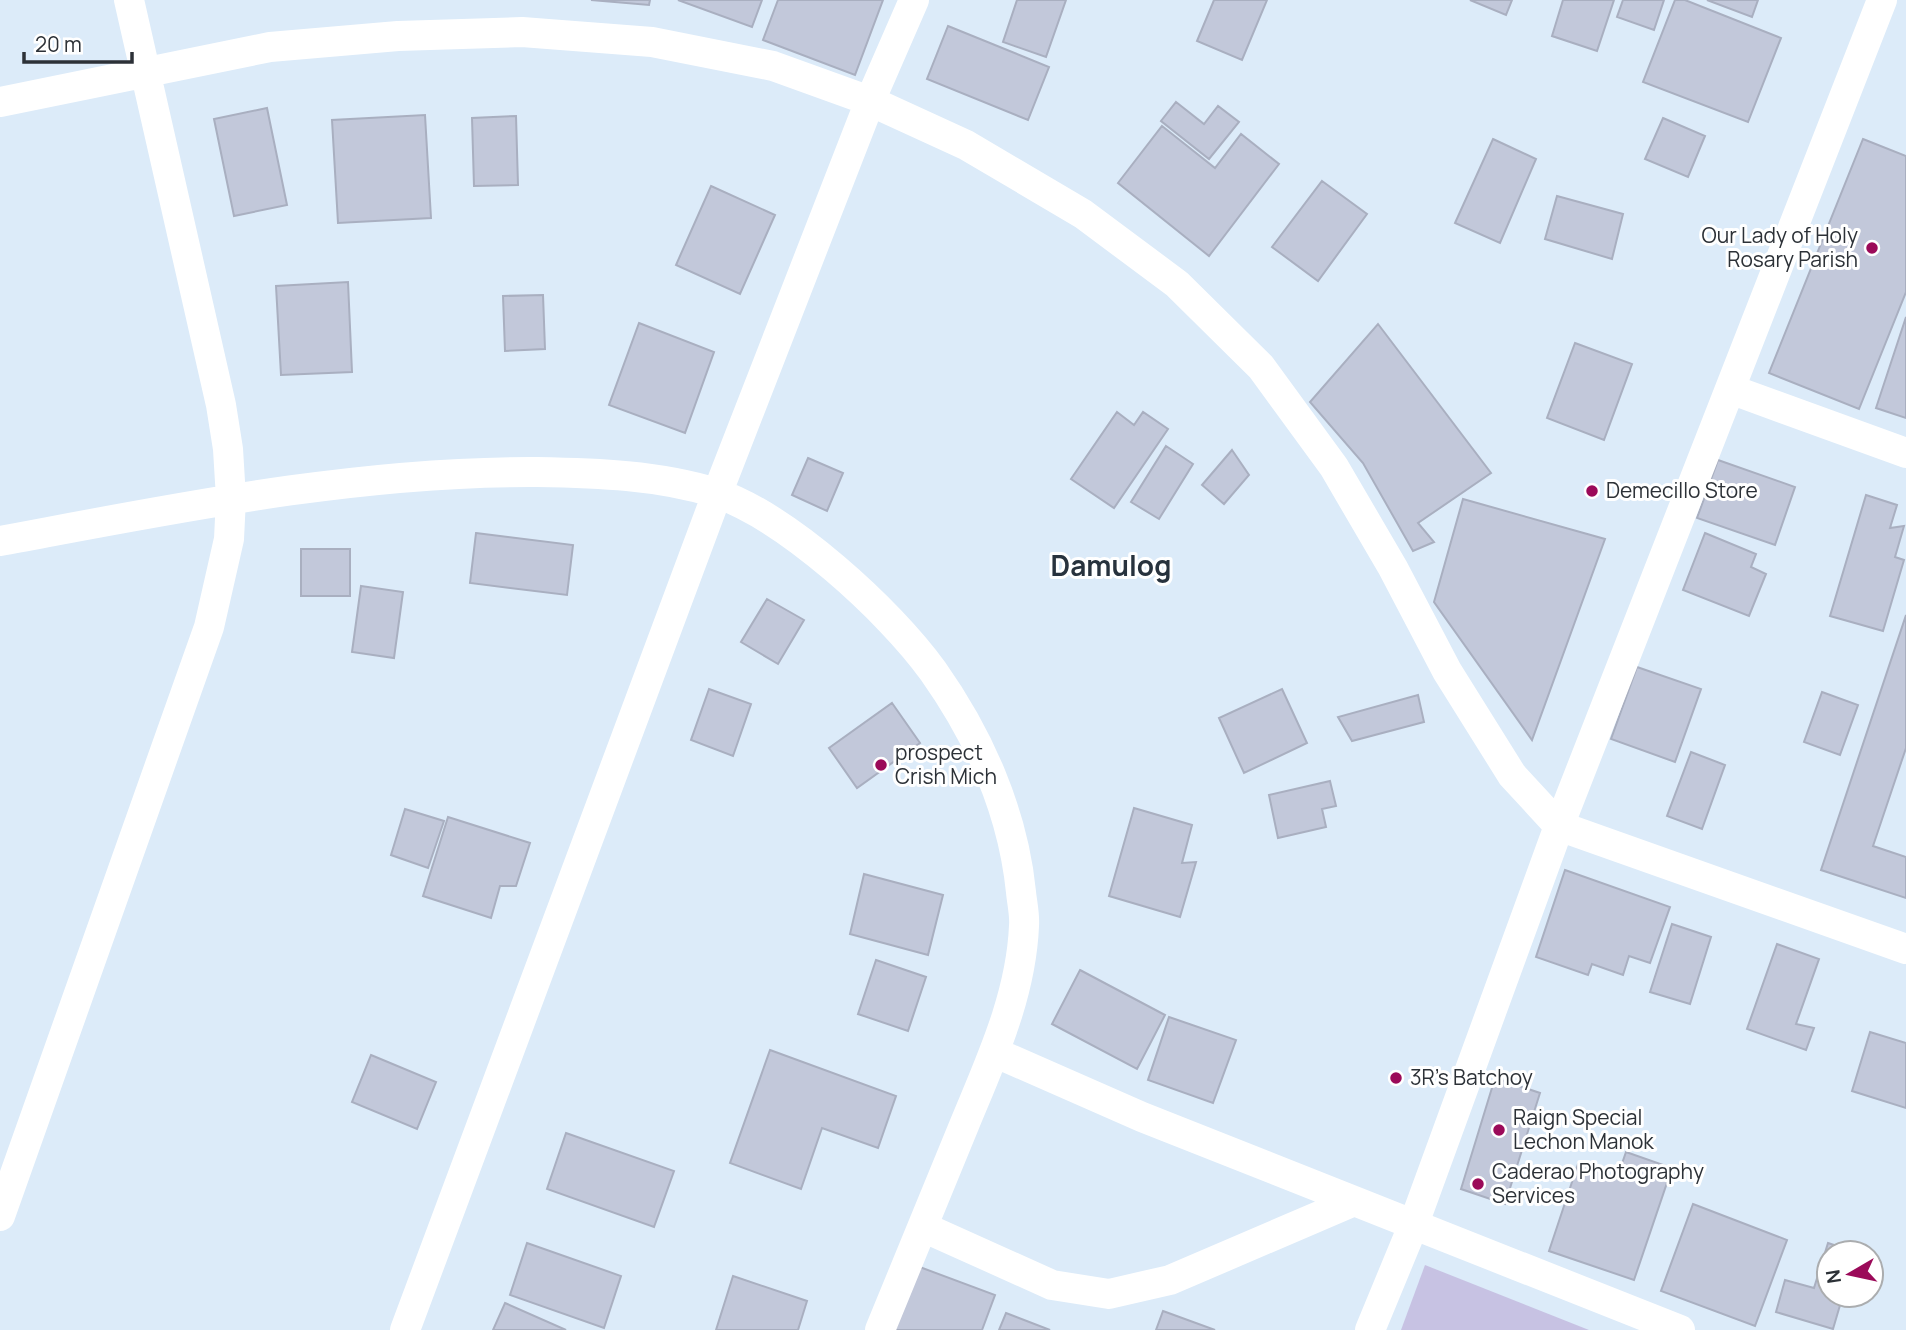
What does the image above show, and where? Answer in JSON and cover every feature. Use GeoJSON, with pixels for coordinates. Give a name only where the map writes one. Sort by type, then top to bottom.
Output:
{"type":"FeatureCollection","features":[{"type":"Feature","properties":{"kind":"street"},"geometry":{"type":"LineString","coordinates":[[0,1216],[209,627],[229,539],[231,498],[221,405],[130,0]]}},
{"type":"Feature","properties":{"kind":"street"},"geometry":{"type":"LineString","coordinates":[[405,1330],[717,494],[870,101],[914,0]]}},
{"type":"Feature","properties":{"kind":"street"},"geometry":{"type":"LineString","coordinates":[[1370,1330],[1413,1226],[1559,826],[1882,0]]}},
{"type":"Feature","properties":{"kind":"street"},"geometry":{"type":"LineString","coordinates":[[0,102],[270,47],[398,36],[522,32],[652,42],[773,66],[870,101],[965,145],[1083,214],[1177,284],[1261,367],[1334,467],[1393,568],[1447,671],[1512,775],[1559,826],[1906,949]]}},
{"type":"Feature","properties":{"kind":"street"},"geometry":{"type":"LineString","coordinates":[[1730,389],[1906,453]]}},
{"type":"Feature","properties":{"kind":"street"},"geometry":{"type":"LineString","coordinates":[[0,541],[231,498],[483,472],[592,474],[652,479],[717,494],[785,528],[850,583],[915,646],[963,718],[996,785],[1017,854],[1024,924],[1016,988],[994,1052],[880,1330]]}},
{"type":"Feature","properties":{"kind":"street"},"geometry":{"type":"LineString","coordinates":[[994,1052],[1142,1117],[1680,1330]]}},
{"type":"Feature","properties":{"kind":"street"},"geometry":{"type":"LineString","coordinates":[[923,1227],[1052,1285],[1109,1294],[1170,1280],[1352,1202]]}},
{"type":"Feature","properties":{"kind":"shaded area"},"geometry":{"type":"Polygon","coordinates":[[[1425,1265],[1589,1330],[1401,1330],[1425,1265]]]}},
{"type":"Feature","properties":{"kind":"building"},"geometry":{"type":"Polygon","coordinates":[[[591,0],[650,0],[649,5],[591,0]]]}},
{"type":"Feature","properties":{"kind":"building"},"geometry":{"type":"Polygon","coordinates":[[[678,0],[762,0],[752,27],[678,0]]]}},
{"type":"Feature","properties":{"kind":"building"},"geometry":{"type":"Polygon","coordinates":[[[778,0],[883,0],[855,75],[763,40],[778,0]]]}},
{"type":"Feature","properties":{"kind":"building"},"geometry":{"type":"Polygon","coordinates":[[[1017,0],[1066,0],[1046,57],[1003,42],[1017,0]]]}},
{"type":"Feature","properties":{"kind":"building"},"geometry":{"type":"Polygon","coordinates":[[[1214,0],[1267,0],[1242,60],[1197,41],[1214,0]]]}},
{"type":"Feature","properties":{"kind":"building"},"geometry":{"type":"Polygon","coordinates":[[[1470,0],[1512,0],[1506,15],[1470,0]]]}},
{"type":"Feature","properties":{"kind":"building"},"geometry":{"type":"Polygon","coordinates":[[[1563,0],[1614,0],[1597,51],[1552,36],[1563,0]]]}},
{"type":"Feature","properties":{"kind":"building"},"geometry":{"type":"Polygon","coordinates":[[[1623,0],[1664,0],[1654,30],[1617,17],[1623,0]]]}},
{"type":"Feature","properties":{"kind":"building"},"geometry":{"type":"Polygon","coordinates":[[[1675,0],[1685,0],[1781,38],[1748,122],[1643,82],[1675,0]]]}},
{"type":"Feature","properties":{"kind":"building"},"geometry":{"type":"Polygon","coordinates":[[[1707,0],[1758,0],[1752,17],[1707,0]]]}},
{"type":"Feature","properties":{"kind":"building"},"geometry":{"type":"Polygon","coordinates":[[[948,26],[1049,67],[1028,120],[927,79],[948,26]]]}},
{"type":"Feature","properties":{"kind":"building"},"geometry":{"type":"Polygon","coordinates":[[[1176,102],[1204,124],[1218,106],[1239,122],[1209,159],[1161,121],[1176,102]]]}},
{"type":"Feature","properties":{"kind":"building"},"geometry":{"type":"Polygon","coordinates":[[[267,108],[287,205],[234,216],[214,119],[267,108]]]}},
{"type":"Feature","properties":{"kind":"building"},"geometry":{"type":"Polygon","coordinates":[[[425,115],[431,218],[338,223],[332,120],[425,115]]]}},
{"type":"Feature","properties":{"kind":"building"},"geometry":{"type":"Polygon","coordinates":[[[516,116],[518,185],[474,186],[472,118],[516,116]]]}},
{"type":"Feature","properties":{"kind":"building"},"geometry":{"type":"Polygon","coordinates":[[[1663,118],[1705,136],[1688,177],[1645,159],[1663,118]]]}},
{"type":"Feature","properties":{"kind":"building"},"geometry":{"type":"Polygon","coordinates":[[[1162,126],[1215,168],[1241,134],[1279,164],[1209,256],[1118,183],[1162,126]]]}},
{"type":"Feature","properties":{"kind":"building"},"geometry":{"type":"Polygon","coordinates":[[[1493,139],[1536,159],[1500,243],[1455,223],[1493,139]]]}},
{"type":"Feature","properties":{"kind":"building"},"geometry":{"type":"Polygon","coordinates":[[[1863,139],[1906,156],[1906,292],[1859,409],[1769,373],[1863,139]]]}},
{"type":"Feature","properties":{"kind":"building"},"geometry":{"type":"Polygon","coordinates":[[[1322,181],[1367,214],[1318,281],[1272,247],[1322,181]]]}},
{"type":"Feature","properties":{"kind":"building"},"geometry":{"type":"Polygon","coordinates":[[[711,186],[775,215],[740,294],[676,265],[711,186]]]}},
{"type":"Feature","properties":{"kind":"building"},"geometry":{"type":"Polygon","coordinates":[[[1557,196],[1623,214],[1612,259],[1545,239],[1557,196]]]}},
{"type":"Feature","properties":{"kind":"building"},"geometry":{"type":"Polygon","coordinates":[[[348,282],[352,372],[281,375],[276,286],[348,282]]]}},
{"type":"Feature","properties":{"kind":"building"},"geometry":{"type":"Polygon","coordinates":[[[543,295],[545,349],[505,351],[503,296],[543,295]]]}},
{"type":"Feature","properties":{"kind":"building"},"geometry":{"type":"Polygon","coordinates":[[[1906,317],[1906,418],[1876,408],[1906,317]]]}},
{"type":"Feature","properties":{"kind":"building"},"geometry":{"type":"Polygon","coordinates":[[[639,323],[714,352],[685,433],[609,405],[639,323]]]}},
{"type":"Feature","properties":{"kind":"building"},"geometry":{"type":"Polygon","coordinates":[[[1378,324],[1491,473],[1418,523],[1434,542],[1413,551],[1363,463],[1310,402],[1378,324]]]}},
{"type":"Feature","properties":{"kind":"building"},"geometry":{"type":"Polygon","coordinates":[[[1575,343],[1632,364],[1604,440],[1547,418],[1575,343]]]}},
{"type":"Feature","properties":{"kind":"building"},"geometry":{"type":"Polygon","coordinates":[[[1117,412],[1134,425],[1143,412],[1168,429],[1114,508],[1071,479],[1117,412]]]}},
{"type":"Feature","properties":{"kind":"building"},"geometry":{"type":"Polygon","coordinates":[[[1166,446],[1193,464],[1159,519],[1131,502],[1166,446]]]}},
{"type":"Feature","properties":{"kind":"building"},"geometry":{"type":"Polygon","coordinates":[[[1232,450],[1249,475],[1224,504],[1202,485],[1232,450]]]}},
{"type":"Feature","properties":{"kind":"building"},"geometry":{"type":"Polygon","coordinates":[[[808,458],[843,473],[827,511],[792,495],[808,458]]]}},
{"type":"Feature","properties":{"kind":"building"},"geometry":{"type":"Polygon","coordinates":[[[1718,460],[1795,487],[1775,545],[1697,518],[1718,460]]]}},
{"type":"Feature","properties":{"kind":"building"},"geometry":{"type":"Polygon","coordinates":[[[1866,495],[1897,505],[1890,528],[1904,526],[1895,557],[1904,560],[1883,631],[1830,616],[1866,495]]]}},
{"type":"Feature","properties":{"kind":"building"},"geometry":{"type":"Polygon","coordinates":[[[1463,499],[1605,539],[1532,740],[1434,602],[1463,499]]]}},
{"type":"Feature","properties":{"kind":"building"},"geometry":{"type":"Polygon","coordinates":[[[476,533],[573,545],[567,595],[470,583],[476,533]]]}},
{"type":"Feature","properties":{"kind":"building"},"geometry":{"type":"Polygon","coordinates":[[[1705,533],[1756,554],[1751,567],[1766,574],[1749,616],[1683,590],[1705,533]]]}},
{"type":"Feature","properties":{"kind":"building"},"geometry":{"type":"Polygon","coordinates":[[[301,549],[350,549],[350,596],[301,596],[301,549]]]}},
{"type":"Feature","properties":{"kind":"building"},"geometry":{"type":"Polygon","coordinates":[[[361,586],[403,592],[394,658],[352,652],[361,586]]]}},
{"type":"Feature","properties":{"kind":"building"},"geometry":{"type":"Polygon","coordinates":[[[767,599],[804,620],[778,664],[741,642],[767,599]]]}},
{"type":"Feature","properties":{"kind":"building"},"geometry":{"type":"Polygon","coordinates":[[[1906,615],[1906,748],[1873,846],[1906,857],[1906,898],[1821,870],[1906,615]]]}},
{"type":"Feature","properties":{"kind":"building"},"geometry":{"type":"Polygon","coordinates":[[[1637,667],[1701,689],[1675,762],[1611,739],[1637,667]]]}},
{"type":"Feature","properties":{"kind":"building"},"geometry":{"type":"Polygon","coordinates":[[[709,689],[751,704],[733,756],[691,740],[709,689]]]}},
{"type":"Feature","properties":{"kind":"building"},"geometry":{"type":"Polygon","coordinates":[[[1282,689],[1307,743],[1244,773],[1219,718],[1282,689]]]}},
{"type":"Feature","properties":{"kind":"building"},"geometry":{"type":"Polygon","coordinates":[[[1822,692],[1858,705],[1840,755],[1804,742],[1822,692]]]}},
{"type":"Feature","properties":{"kind":"building"},"geometry":{"type":"Polygon","coordinates":[[[1418,695],[1424,722],[1352,741],[1338,717],[1418,695]]]}},
{"type":"Feature","properties":{"kind":"building"},"geometry":{"type":"Polygon","coordinates":[[[892,703],[920,743],[857,788],[829,748],[892,703]]]}},
{"type":"Feature","properties":{"kind":"building"},"geometry":{"type":"Polygon","coordinates":[[[1691,752],[1725,765],[1702,829],[1667,816],[1691,752]]]}},
{"type":"Feature","properties":{"kind":"building"},"geometry":{"type":"Polygon","coordinates":[[[1330,781],[1336,806],[1322,809],[1326,827],[1278,838],[1269,795],[1330,781]]]}},
{"type":"Feature","properties":{"kind":"building"},"geometry":{"type":"Polygon","coordinates":[[[1134,808],[1192,825],[1182,863],[1196,862],[1180,917],[1109,896],[1134,808]]]}},
{"type":"Feature","properties":{"kind":"building"},"geometry":{"type":"Polygon","coordinates":[[[405,809],[444,821],[428,868],[391,855],[405,809]]]}},
{"type":"Feature","properties":{"kind":"building"},"geometry":{"type":"Polygon","coordinates":[[[448,817],[530,843],[516,886],[500,886],[491,918],[423,896],[448,817]]]}},
{"type":"Feature","properties":{"kind":"building"},"geometry":{"type":"Polygon","coordinates":[[[1565,870],[1670,907],[1650,963],[1629,956],[1623,975],[1592,964],[1588,975],[1536,957],[1565,870]]]}},
{"type":"Feature","properties":{"kind":"building"},"geometry":{"type":"Polygon","coordinates":[[[864,874],[943,895],[928,955],[850,934],[864,874]]]}},
{"type":"Feature","properties":{"kind":"building"},"geometry":{"type":"Polygon","coordinates":[[[1672,924],[1711,937],[1690,1004],[1650,992],[1672,924]]]}},
{"type":"Feature","properties":{"kind":"building"},"geometry":{"type":"Polygon","coordinates":[[[1777,944],[1819,959],[1796,1024],[1814,1028],[1806,1050],[1747,1029],[1777,944]]]}},
{"type":"Feature","properties":{"kind":"building"},"geometry":{"type":"Polygon","coordinates":[[[876,960],[926,977],[908,1031],[858,1014],[876,960]]]}},
{"type":"Feature","properties":{"kind":"building"},"geometry":{"type":"Polygon","coordinates":[[[1080,970],[1165,1015],[1137,1069],[1052,1024],[1080,970]]]}},
{"type":"Feature","properties":{"kind":"building"},"geometry":{"type":"Polygon","coordinates":[[[1169,1017],[1236,1040],[1213,1103],[1148,1080],[1169,1017]]]}},
{"type":"Feature","properties":{"kind":"building"},"geometry":{"type":"Polygon","coordinates":[[[1870,1032],[1906,1043],[1906,1108],[1852,1091],[1870,1032]]]}},
{"type":"Feature","properties":{"kind":"building"},"geometry":{"type":"Polygon","coordinates":[[[770,1050],[896,1096],[878,1148],[822,1128],[801,1189],[730,1163],[770,1050]]]}},
{"type":"Feature","properties":{"kind":"building"},"geometry":{"type":"Polygon","coordinates":[[[371,1055],[436,1082],[417,1129],[352,1102],[371,1055]]]}},
{"type":"Feature","properties":{"kind":"building"},"geometry":{"type":"Polygon","coordinates":[[[1495,1078],[1540,1093],[1505,1204],[1461,1189],[1495,1078]]]}},
{"type":"Feature","properties":{"kind":"building"},"geometry":{"type":"Polygon","coordinates":[[[566,1133],[674,1171],[654,1227],[547,1189],[566,1133]]]}},
{"type":"Feature","properties":{"kind":"building"},"geometry":{"type":"Polygon","coordinates":[[[1626,1152],[1672,1168],[1634,1280],[1549,1251],[1578,1164],[1617,1178],[1626,1152]]]}},
{"type":"Feature","properties":{"kind":"building"},"geometry":{"type":"Polygon","coordinates":[[[1693,1204],[1787,1240],[1755,1326],[1661,1291],[1693,1204]]]}},
{"type":"Feature","properties":{"kind":"building"},"geometry":{"type":"Polygon","coordinates":[[[527,1243],[621,1276],[604,1328],[510,1295],[527,1243]]]}},
{"type":"Feature","properties":{"kind":"building"},"geometry":{"type":"Polygon","coordinates":[[[917,1266],[995,1295],[982,1330],[895,1330],[917,1266]]]}},
{"type":"Feature","properties":{"kind":"building"},"geometry":{"type":"Polygon","coordinates":[[[733,1276],[807,1301],[798,1330],[716,1330],[733,1276]]]}},
{"type":"Feature","properties":{"kind":"building"},"geometry":{"type":"Polygon","coordinates":[[[1785,1280],[1814,1288],[1815,1285],[1815,1309],[1839,1309],[1833,1329],[1776,1312],[1785,1280]]]}},
{"type":"Feature","properties":{"kind":"building"},"geometry":{"type":"Polygon","coordinates":[[[505,1303],[566,1330],[493,1330],[505,1303]]]}},
{"type":"Feature","properties":{"kind":"building"},"geometry":{"type":"Polygon","coordinates":[[[1163,1311],[1215,1330],[1156,1330],[1163,1311]]]}},
{"type":"Feature","properties":{"kind":"building"},"geometry":{"type":"Polygon","coordinates":[[[1006,1313],[1050,1330],[999,1330],[1006,1313]]]}},
{"type":"Feature","properties":{"kind":"place","name":"Our Lady of Holy Rosary Parish"},"geometry":{"type":"Point","coordinates":[1872,248]}},
{"type":"Feature","properties":{"kind":"place","name":"Demecillo Store"},"geometry":{"type":"Point","coordinates":[1592,491]}},
{"type":"Feature","properties":{"kind":"place","name":"prospect Crish Mich"},"geometry":{"type":"Point","coordinates":[881,765]}},
{"type":"Feature","properties":{"kind":"place","name":"3R's Batchoy"},"geometry":{"type":"Point","coordinates":[1396,1078]}},
{"type":"Feature","properties":{"kind":"place","name":"Raign Special Lechon Manok"},"geometry":{"type":"Point","coordinates":[1499,1130]}},
{"type":"Feature","properties":{"kind":"place","name":"Caderao Photography Services"},"geometry":{"type":"Point","coordinates":[1478,1184]}},
{"type":"Feature","properties":{"kind":"district","name":"Damulog"},"geometry":{"type":"Point","coordinates":[1111,566]}}]}
